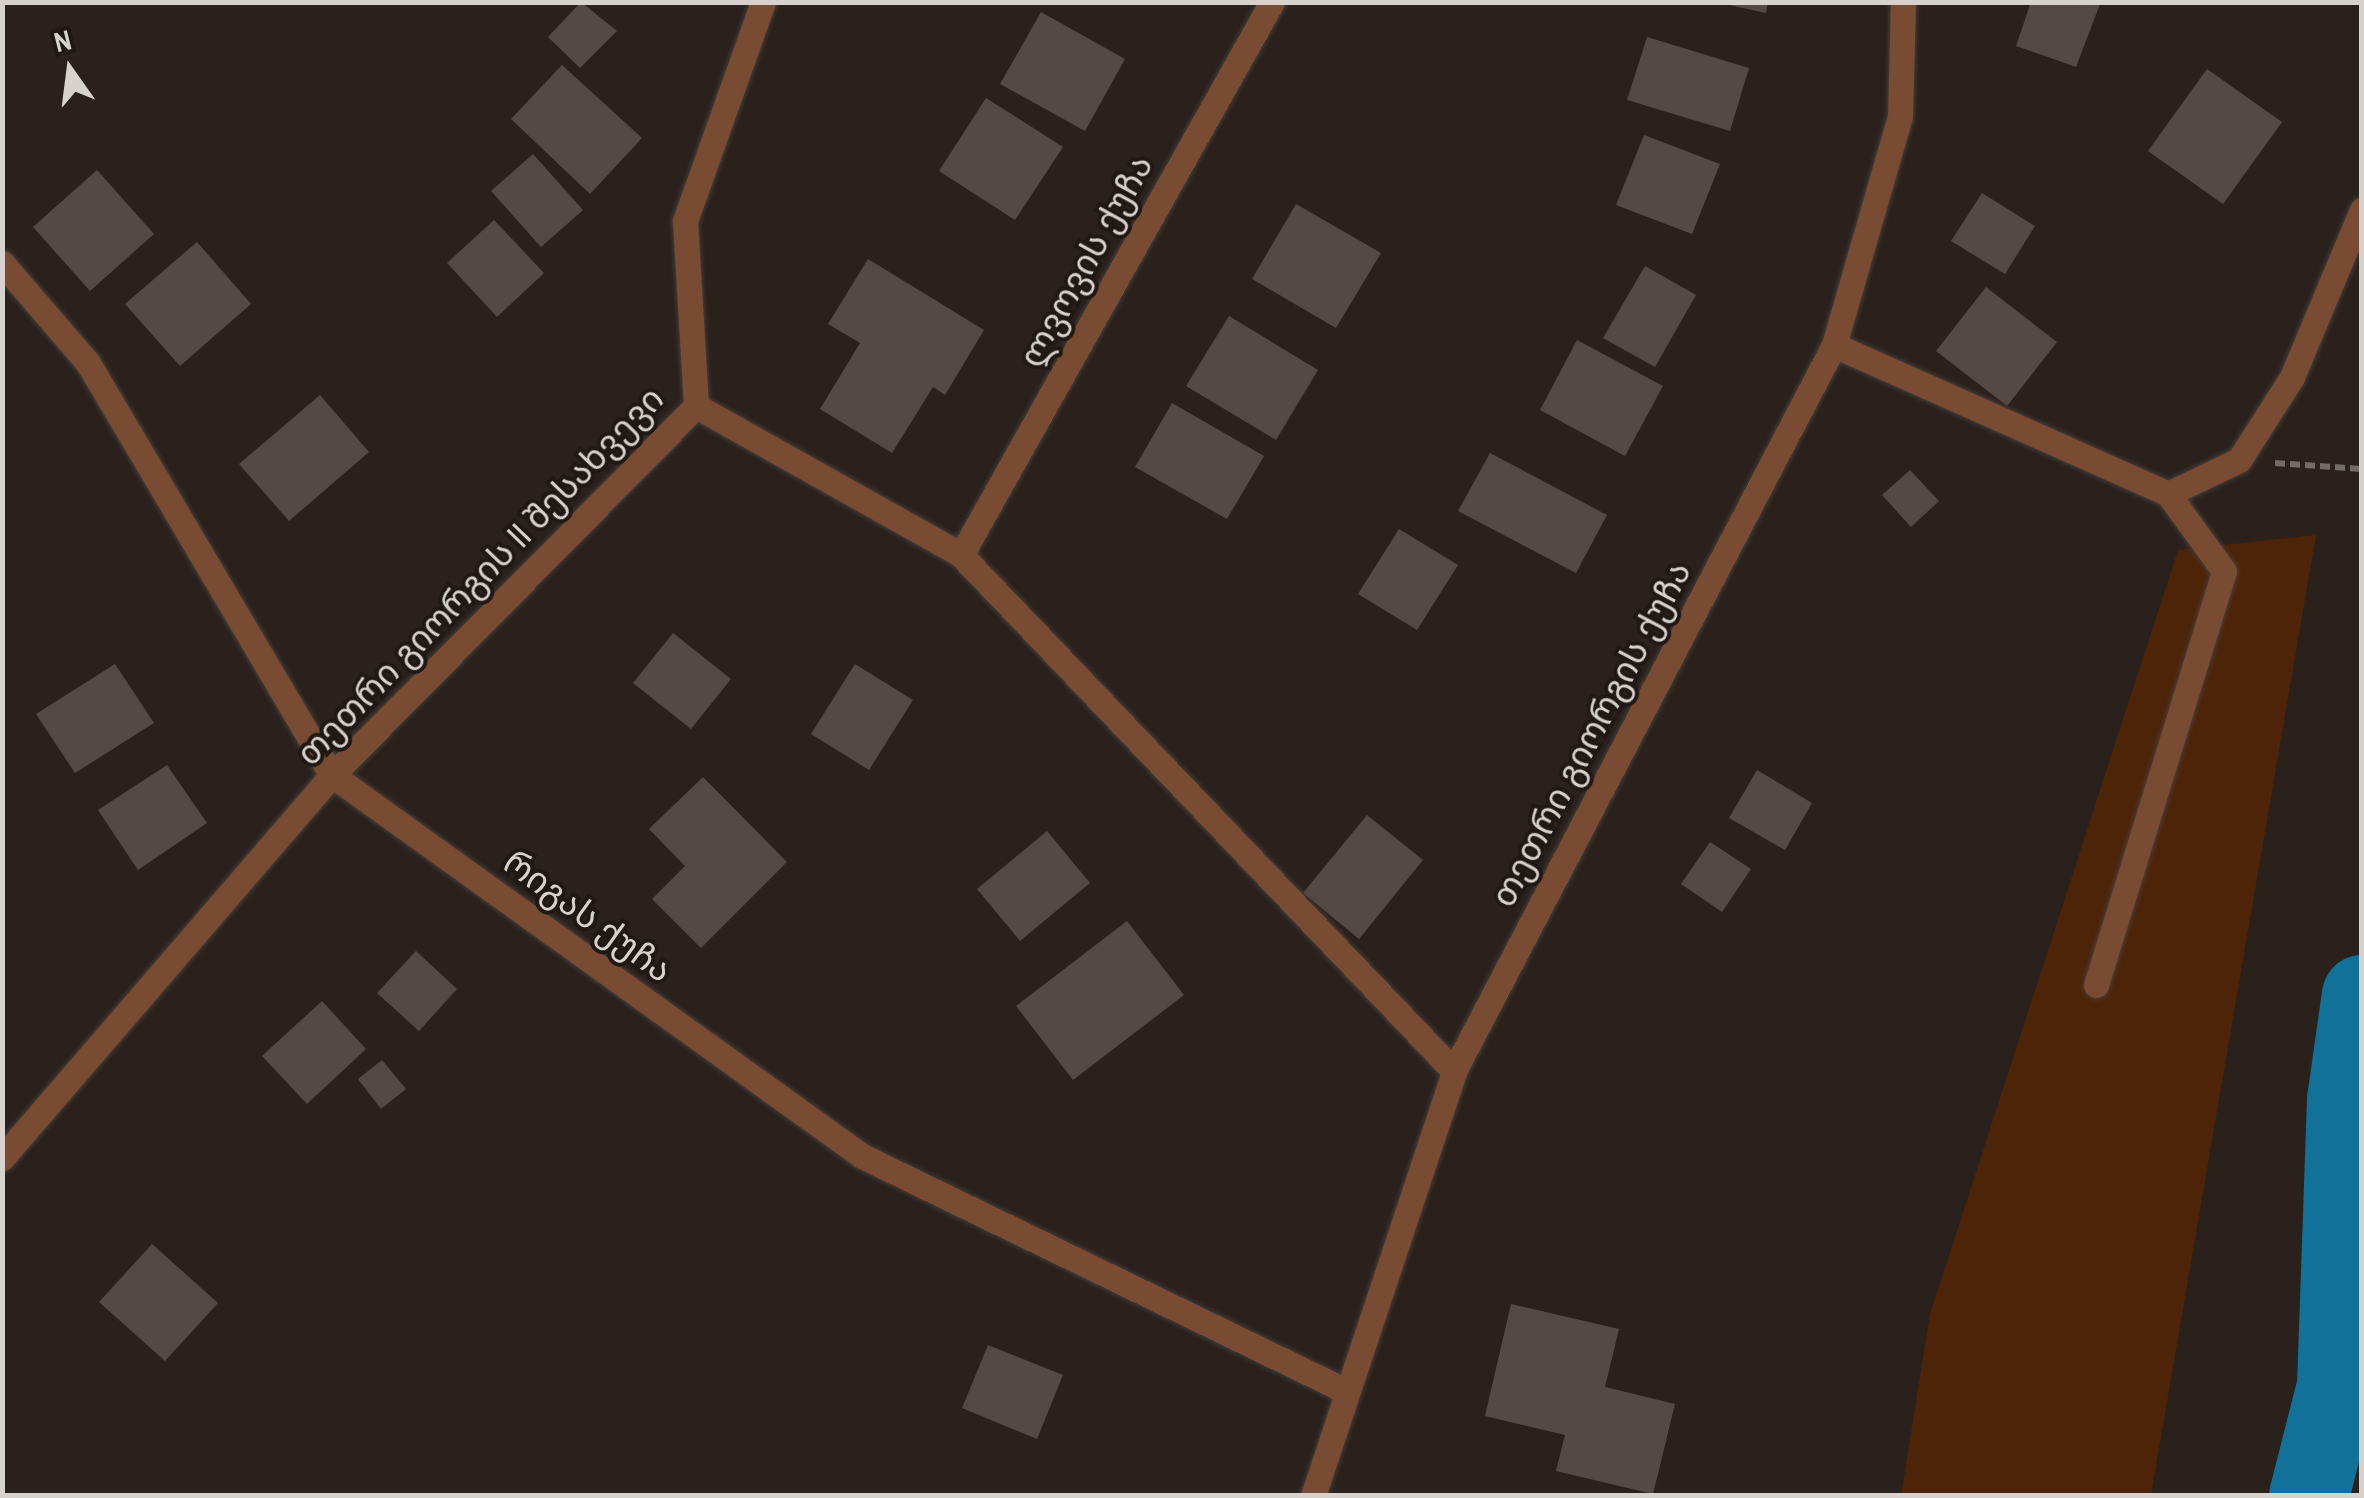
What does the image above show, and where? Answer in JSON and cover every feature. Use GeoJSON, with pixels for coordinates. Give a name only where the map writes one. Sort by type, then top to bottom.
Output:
{"type":"FeatureCollection","features":[{"type":"Feature","properties":{"kind":"street"},"geometry":{"type":"LineString","coordinates":[[696,406],[685,221],[763,2]]}},
{"type":"Feature","properties":{"kind":"street","name":"ლვოვის ქუჩა"},"geometry":{"type":"LineString","coordinates":[[961,554],[1272,2]]}},
{"type":"Feature","properties":{"kind":"street","name":"თეთრი გიორგის ქუჩა"},"geometry":{"type":"LineString","coordinates":[[1313,1496],[1454,1072],[1834,345],[1900,116],[1903,2]]}},
{"type":"Feature","properties":{"kind":"street"},"geometry":{"type":"LineString","coordinates":[[2168,494],[2238,460],[2292,376],[2362,210]]}},
{"type":"Feature","properties":{"kind":"street","name":"რიგას ქუჩა"},"geometry":{"type":"LineString","coordinates":[[2,263],[88,363],[332,775],[862,1156],[1346,1391]]}},
{"type":"Feature","properties":{"kind":"street"},"geometry":{"type":"LineString","coordinates":[[1834,345],[2168,494],[2224,571],[2096,985]]}},
{"type":"Feature","properties":{"kind":"street","name":"თეთრი გიორგის II შესახვევი"},"geometry":{"type":"LineString","coordinates":[[2,1158],[332,775],[696,406],[961,554],[1454,1072]]}},
{"type":"Feature","properties":{"kind":"path"},"geometry":{"type":"LineString","coordinates":[[2238,460],[2362,469]]}},
{"type":"Feature","properties":{"kind":"shaded area"},"geometry":{"type":"Polygon","coordinates":[[[2316,535],[2151,1495],[1901,1496],[1930,1314],[2178,550],[2316,535]]]}},
{"type":"Feature","properties":{"kind":"building"},"geometry":{"type":"Polygon","coordinates":[[[581,2],[617,31],[580,68],[548,37],[581,2]]]}},
{"type":"Feature","properties":{"kind":"building"},"geometry":{"type":"Polygon","coordinates":[[[1715,2],[1768,2],[1766,13],[1715,2]]]}},
{"type":"Feature","properties":{"kind":"building"},"geometry":{"type":"Polygon","coordinates":[[[2031,2],[2100,4],[2076,67],[2016,46],[2031,2]]]}},
{"type":"Feature","properties":{"kind":"building"},"geometry":{"type":"Polygon","coordinates":[[[1041,12],[1125,59],[1085,131],[1000,84],[1041,12]]]}},
{"type":"Feature","properties":{"kind":"building"},"geometry":{"type":"Polygon","coordinates":[[[1647,37],[1749,68],[1730,131],[1627,100],[1647,37]]]}},
{"type":"Feature","properties":{"kind":"building"},"geometry":{"type":"Polygon","coordinates":[[[562,65],[642,138],[590,194],[511,119],[562,65]]]}},
{"type":"Feature","properties":{"kind":"building"},"geometry":{"type":"Polygon","coordinates":[[[2207,69],[2282,122],[2223,204],[2148,151],[2207,69]]]}},
{"type":"Feature","properties":{"kind":"building"},"geometry":{"type":"Polygon","coordinates":[[[986,98],[1063,147],[1015,220],[939,171],[986,98]]]}},
{"type":"Feature","properties":{"kind":"building"},"geometry":{"type":"Polygon","coordinates":[[[1644,135],[1720,164],[1692,234],[1616,205],[1644,135]]]}},
{"type":"Feature","properties":{"kind":"building"},"geometry":{"type":"Polygon","coordinates":[[[533,154],[583,210],[541,247],[491,191],[533,154]]]}},
{"type":"Feature","properties":{"kind":"building"},"geometry":{"type":"Polygon","coordinates":[[[97,170],[154,234],[90,291],[33,227],[97,170]]]}},
{"type":"Feature","properties":{"kind":"building"},"geometry":{"type":"Polygon","coordinates":[[[1982,193],[2035,226],[2005,274],[1951,241],[1982,193]]]}},
{"type":"Feature","properties":{"kind":"building"},"geometry":{"type":"Polygon","coordinates":[[[1296,204],[1381,253],[1336,328],[1252,279],[1296,204]]]}},
{"type":"Feature","properties":{"kind":"building"},"geometry":{"type":"Polygon","coordinates":[[[494,220],[544,273],[497,317],[447,263],[494,220]]]}},
{"type":"Feature","properties":{"kind":"building"},"geometry":{"type":"Polygon","coordinates":[[[197,242],[251,304],[180,366],[125,304],[197,242]]]}},
{"type":"Feature","properties":{"kind":"building"},"geometry":{"type":"Polygon","coordinates":[[[868,259],[984,330],[945,395],[933,387],[892,453],[820,409],[860,343],[828,324],[868,259]]]}},
{"type":"Feature","properties":{"kind":"building"},"geometry":{"type":"Polygon","coordinates":[[[1645,266],[1696,295],[1655,367],[1603,338],[1645,266]]]}},
{"type":"Feature","properties":{"kind":"building"},"geometry":{"type":"Polygon","coordinates":[[[1986,287],[2057,342],[2007,406],[1936,351],[1986,287]]]}},
{"type":"Feature","properties":{"kind":"building"},"geometry":{"type":"Polygon","coordinates":[[[1229,316],[1318,370],[1276,440],[1186,386],[1229,316]]]}},
{"type":"Feature","properties":{"kind":"building"},"geometry":{"type":"Polygon","coordinates":[[[1577,340],[1663,386],[1625,456],[1540,410],[1577,340]]]}},
{"type":"Feature","properties":{"kind":"building"},"geometry":{"type":"Polygon","coordinates":[[[320,395],[369,452],[289,521],[239,464],[320,395]]]}},
{"type":"Feature","properties":{"kind":"building"},"geometry":{"type":"Polygon","coordinates":[[[1172,403],[1264,456],[1227,519],[1135,467],[1172,403]]]}},
{"type":"Feature","properties":{"kind":"building"},"geometry":{"type":"Polygon","coordinates":[[[1490,453],[1607,515],[1576,573],[1458,511],[1490,453]]]}},
{"type":"Feature","properties":{"kind":"building"},"geometry":{"type":"Polygon","coordinates":[[[1910,470],[1939,501],[1911,527],[1882,495],[1910,470]]]}},
{"type":"Feature","properties":{"kind":"building"},"geometry":{"type":"Polygon","coordinates":[[[1399,529],[1458,565],[1417,630],[1358,594],[1399,529]]]}},
{"type":"Feature","properties":{"kind":"building"},"geometry":{"type":"Polygon","coordinates":[[[673,633],[731,679],[691,729],[633,683],[673,633]]]}},
{"type":"Feature","properties":{"kind":"building"},"geometry":{"type":"Polygon","coordinates":[[[115,664],[154,723],[75,773],[36,714],[115,664]]]}},
{"type":"Feature","properties":{"kind":"building"},"geometry":{"type":"Polygon","coordinates":[[[855,664],[913,700],[869,770],[811,734],[855,664]]]}},
{"type":"Feature","properties":{"kind":"building"},"geometry":{"type":"Polygon","coordinates":[[[167,765],[207,823],[138,870],[98,810],[167,765]]]}},
{"type":"Feature","properties":{"kind":"building"},"geometry":{"type":"Polygon","coordinates":[[[1757,770],[1812,803],[1785,850],[1729,818],[1757,770]]]}},
{"type":"Feature","properties":{"kind":"building"},"geometry":{"type":"Polygon","coordinates":[[[703,777],[787,862],[701,948],[652,899],[685,866],[649,829],[703,777]]]}},
{"type":"Feature","properties":{"kind":"building"},"geometry":{"type":"Polygon","coordinates":[[[1367,815],[1423,860],[1359,939],[1303,893],[1367,815]]]}},
{"type":"Feature","properties":{"kind":"building"},"geometry":{"type":"Polygon","coordinates":[[[1047,831],[1090,883],[1020,941],[977,889],[1047,831]]]}},
{"type":"Feature","properties":{"kind":"building"},"geometry":{"type":"Polygon","coordinates":[[[1710,842],[1751,869],[1722,912],[1681,884],[1710,842]]]}},
{"type":"Feature","properties":{"kind":"building"},"geometry":{"type":"Polygon","coordinates":[[[1127,921],[1184,995],[1073,1080],[1016,1006],[1127,921]]]}},
{"type":"Feature","properties":{"kind":"building"},"geometry":{"type":"Polygon","coordinates":[[[416,951],[457,989],[419,1031],[377,993],[416,951]]]}},
{"type":"Feature","properties":{"kind":"building"},"geometry":{"type":"Polygon","coordinates":[[[322,1001],[366,1049],[307,1104],[262,1056],[322,1001]]]}},
{"type":"Feature","properties":{"kind":"building"},"geometry":{"type":"Polygon","coordinates":[[[382,1060],[406,1089],[381,1109],[358,1079],[382,1060]]]}},
{"type":"Feature","properties":{"kind":"building"},"geometry":{"type":"Polygon","coordinates":[[[152,1244],[218,1303],[165,1361],[99,1302],[152,1244]]]}},
{"type":"Feature","properties":{"kind":"building"},"geometry":{"type":"Polygon","coordinates":[[[1511,1304],[1619,1329],[1605,1387],[1675,1404],[1653,1494],[1556,1471],[1565,1435],[1485,1416],[1511,1304]]]}},
{"type":"Feature","properties":{"kind":"building"},"geometry":{"type":"Polygon","coordinates":[[[988,1345],[1063,1375],[1037,1439],[962,1408],[988,1345]]]}},
{"type":"Feature","properties":{"kind":"waterway"},"geometry":{"type":"LineString","coordinates":[[2309,1496],[2337,1386],[2347,1100],[2362,995]]}}]}
